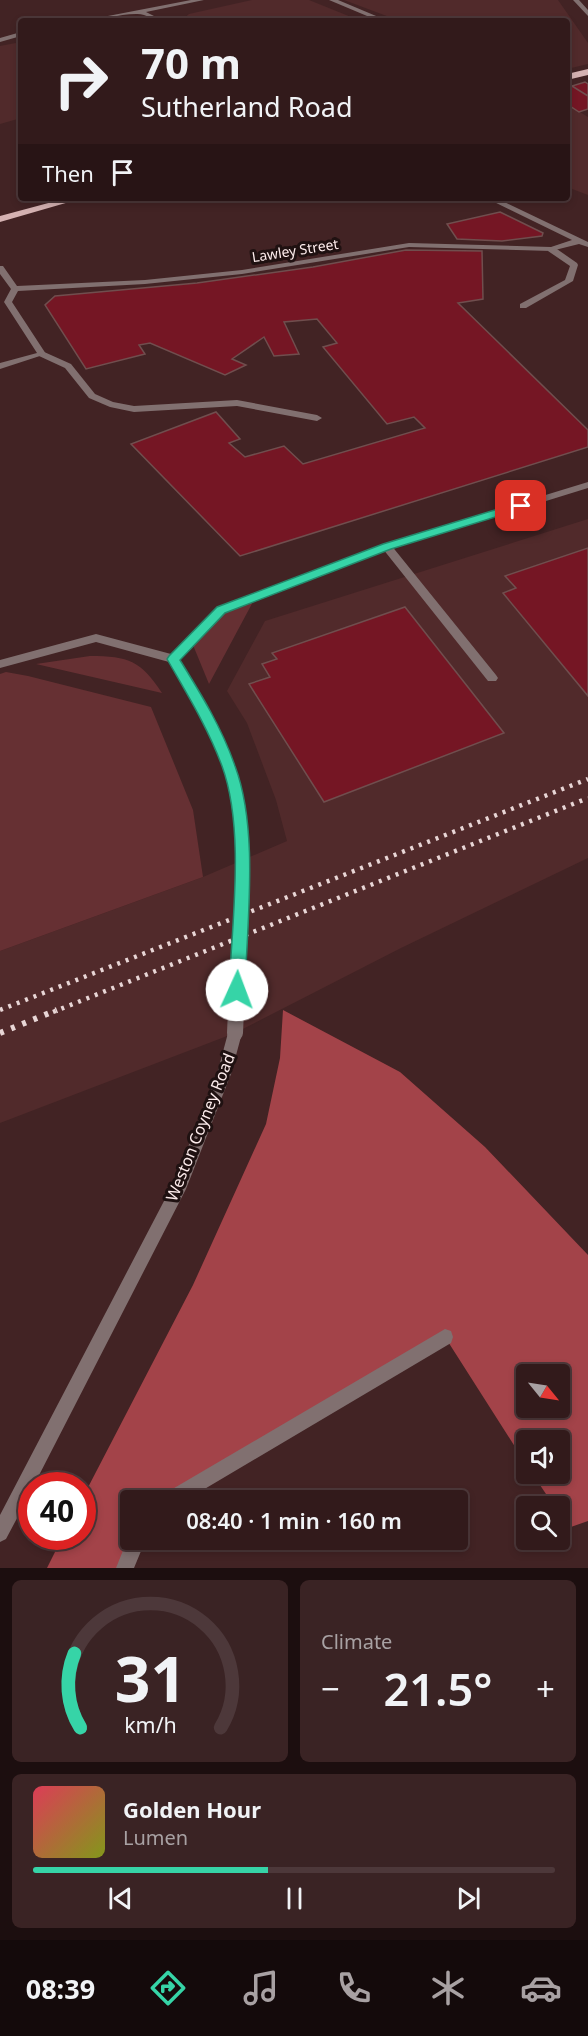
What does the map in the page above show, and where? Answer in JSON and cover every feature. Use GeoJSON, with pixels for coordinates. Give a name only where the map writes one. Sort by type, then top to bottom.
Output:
{"type":"FeatureCollection","features":[{"type":"Feature","properties":{"kind":"main road"},"geometry":{"type":"LineString","coordinates":[[570,76],[588,72]]}},
{"type":"Feature","properties":{"kind":"main road"},"geometry":{"type":"LineString","coordinates":[[0,219],[67,201]]}},
{"type":"Feature","properties":{"kind":"street"},"geometry":{"type":"LineString","coordinates":[[101,18],[201,0]]}},
{"type":"Feature","properties":{"kind":"street"},"geometry":{"type":"LineString","coordinates":[[332,0],[377,18]]}},
{"type":"Feature","properties":{"kind":"street"},"geometry":{"type":"LineString","coordinates":[[576,0],[588,14]]}},
{"type":"Feature","properties":{"kind":"street"},"geometry":{"type":"LineString","coordinates":[[139,11],[154,18]]}},
{"type":"Feature","properties":{"kind":"street"},"geometry":{"type":"LineString","coordinates":[[0,40],[18,35]]}},
{"type":"Feature","properties":{"kind":"street"},"geometry":{"type":"LineString","coordinates":[[496,201],[588,245]]}},
{"type":"Feature","properties":{"kind":"street","name":"Lawley Street"},"geometry":{"type":"LineString","coordinates":[[15,289],[145,282],[242,272],[410,245],[551,249],[579,241]]}},
{"type":"Feature","properties":{"kind":"street"},"geometry":{"type":"LineString","coordinates":[[523,306],[569,281],[574,265],[551,249]]}},
{"type":"Feature","properties":{"kind":"street"},"geometry":{"type":"LineString","coordinates":[[0,268],[15,289],[9,302],[42,354],[68,366],[92,396],[134,409],[237,403],[317,418]]}},
{"type":"Feature","properties":{"kind":"street"},"geometry":{"type":"LineString","coordinates":[[0,366],[42,354]]}},
{"type":"Feature","properties":{"kind":"street"},"geometry":{"type":"LineString","coordinates":[[0,664],[96,638],[173,659],[221,610],[387,547],[588,485]]}},
{"type":"Feature","properties":{"kind":"street"},"geometry":{"type":"LineString","coordinates":[[387,547],[492,678]]}},
{"type":"Feature","properties":{"kind":"street","name":"Weston Coyney Road"},"geometry":{"type":"LineString","coordinates":[[0,1533],[181,1184],[224,1074],[235,1033],[242,860],[237,799],[229,766],[204,711],[173,659]]}},
{"type":"Feature","properties":{"kind":"street"},"geometry":{"type":"LineString","coordinates":[[187,1490],[445,1337]]}},
{"type":"Feature","properties":{"kind":"street"},"geometry":{"type":"LineString","coordinates":[[125,1568],[132,1550]]}},
{"type":"Feature","properties":{"kind":"shaded area"},"geometry":{"type":"Polygon","coordinates":[[[252,0],[309,0],[354,18],[184,18],[189,14],[252,0]]]}},
{"type":"Feature","properties":{"kind":"shaded area"},"geometry":{"type":"Polygon","coordinates":[[[344,0],[558,0],[588,43],[588,64],[570,68],[570,18],[392,18],[344,0]]]}},
{"type":"Feature","properties":{"kind":"shaded area"},"geometry":{"type":"Polygon","coordinates":[[[18,43],[18,119],[0,124],[0,46],[18,43]]]}},
{"type":"Feature","properties":{"kind":"shaded area"},"geometry":{"type":"Polygon","coordinates":[[[570,106],[588,117],[588,195],[570,188],[570,106]]]}},
{"type":"Feature","properties":{"kind":"shaded area"},"geometry":{"type":"Polygon","coordinates":[[[588,519],[588,858],[401,948],[235,1033],[0,1123],[0,951],[203,877],[287,841],[276,800],[247,723],[227,691],[265,621],[588,519]]]}},
{"type":"Feature","properties":{"kind":"shaded area"},"geometry":{"type":"Polygon","coordinates":[[[255,598],[209,684],[193,645],[208,617],[255,598]]]}},
{"type":"Feature","properties":{"kind":"shaded area"},"geometry":{"type":"Polygon","coordinates":[[[90,656],[115,657],[133,662],[147,674],[162,693],[36,664],[90,656]]]}},
{"type":"Feature","properties":{"kind":"shaded area"},"geometry":{"type":"Polygon","coordinates":[[[6,672],[151,707],[193,810],[203,877],[0,951],[0,674],[6,672]]]}},
{"type":"Feature","properties":{"kind":"shaded area"},"geometry":{"type":"Polygon","coordinates":[[[283,1010],[400,1072],[485,1147],[588,1255],[588,1521],[570,1527],[570,1496],[547,1496],[539,1484],[570,1484],[570,1430],[516,1430],[516,1448],[445,1337],[187,1490],[120,1490],[120,1550],[128,1550],[125,1568],[47,1568],[56,1550],[96,1550],[96,1472],[193,1285],[266,1124],[280,1058],[283,1010]]]}},
{"type":"Feature","properties":{"kind":"building"},"geometry":{"type":"Polygon","coordinates":[[[585,82],[588,84],[588,96],[572,86],[585,82]]]}},
{"type":"Feature","properties":{"kind":"building"},"geometry":{"type":"Polygon","coordinates":[[[570,86],[588,96],[588,109],[579,112],[570,106],[570,86]]]}},
{"type":"Feature","properties":{"kind":"building"},"geometry":{"type":"Polygon","coordinates":[[[500,212],[543,233],[542,236],[502,241],[457,239],[447,224],[500,212]]]}},
{"type":"Feature","properties":{"kind":"building"},"geometry":{"type":"Polygon","coordinates":[[[406,250],[482,251],[483,299],[458,303],[588,430],[588,447],[240,556],[131,444],[216,412],[240,439],[229,443],[245,457],[284,446],[303,464],[425,428],[414,417],[387,424],[323,347],[337,343],[317,319],[284,322],[299,354],[274,356],[264,337],[232,359],[246,365],[225,375],[150,343],[139,345],[145,354],[86,369],[45,305],[55,296],[197,283],[313,267],[406,250]]]}},
{"type":"Feature","properties":{"kind":"building"},"geometry":{"type":"Polygon","coordinates":[[[588,548],[588,696],[503,593],[516,588],[505,576],[588,548]]]}},
{"type":"Feature","properties":{"kind":"building"},"geometry":{"type":"Polygon","coordinates":[[[405,607],[504,733],[324,802],[249,684],[270,677],[262,664],[277,659],[272,653],[405,607]]]}},
{"type":"Feature","properties":{"kind":"railway"},"geometry":{"type":"LineString","coordinates":[[0,1010],[588,779]]}},
{"type":"Feature","properties":{"kind":"railway"},"geometry":{"type":"LineString","coordinates":[[53,1012],[588,798]]}},
{"type":"Feature","properties":{"kind":"railway"},"geometry":{"type":"LineString","coordinates":[[0,1033],[57,1010]]}},
{"type":"Feature","properties":{"kind":"route"},"geometry":{"type":"LineString","coordinates":[[237,990],[242,860],[237,799],[229,766],[204,711],[173,659],[221,610],[387,547],[521,506]]}}]}
